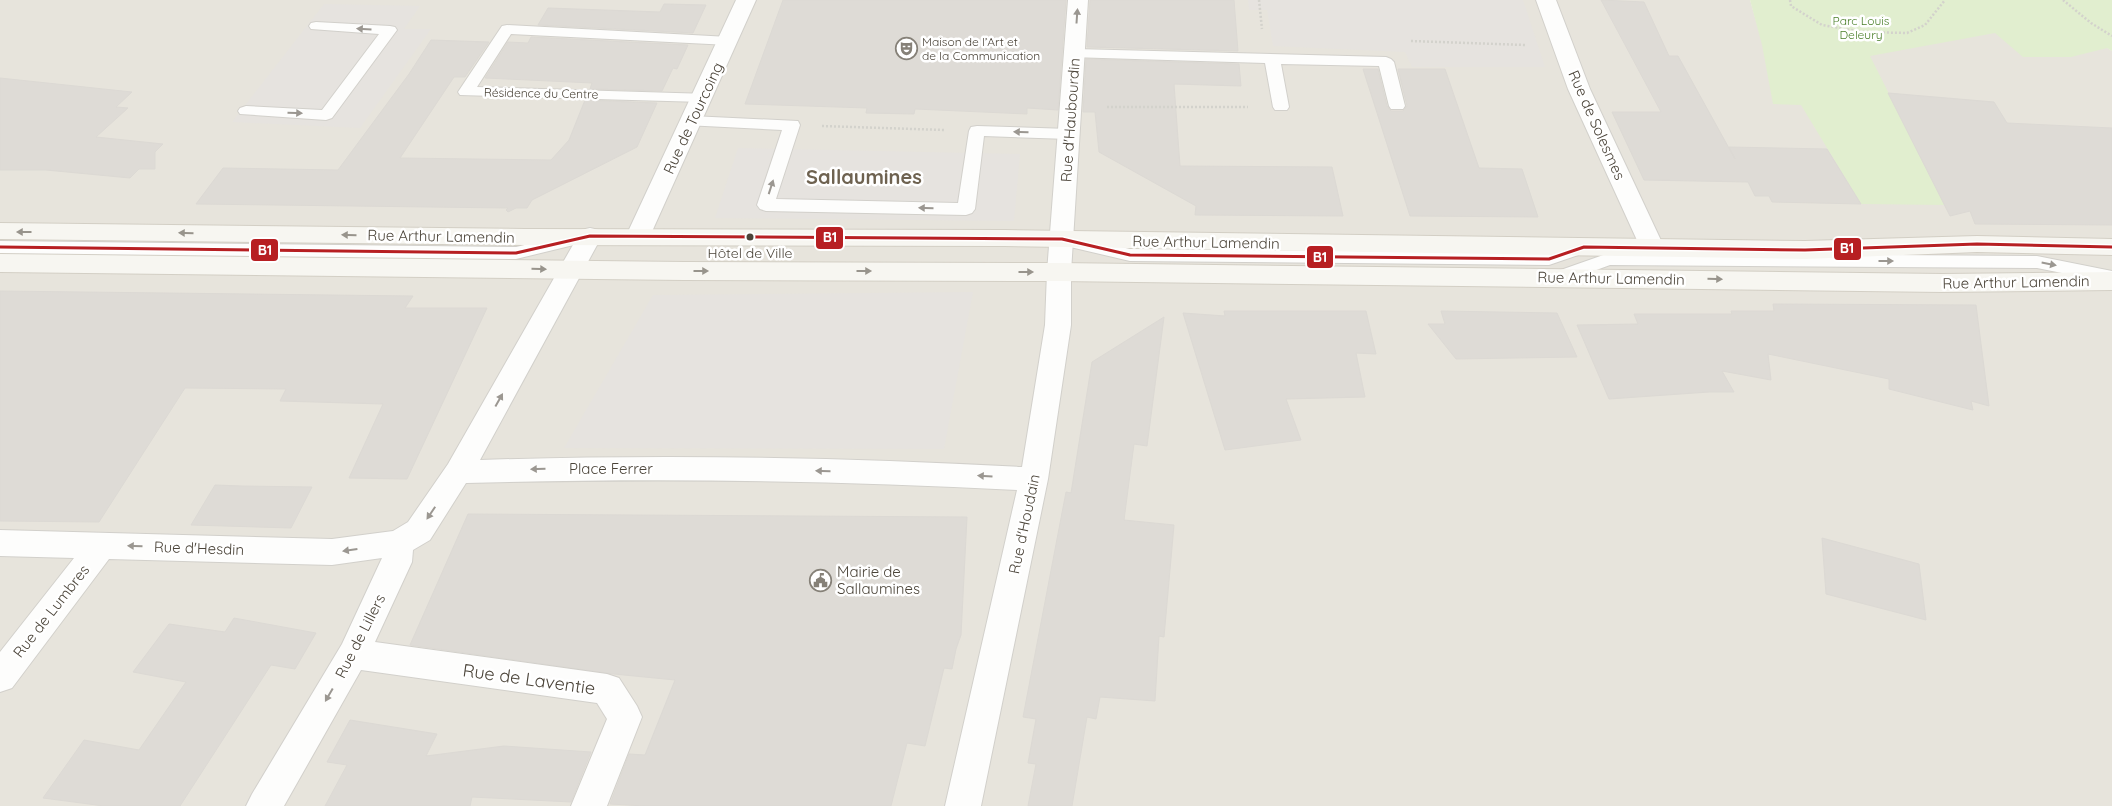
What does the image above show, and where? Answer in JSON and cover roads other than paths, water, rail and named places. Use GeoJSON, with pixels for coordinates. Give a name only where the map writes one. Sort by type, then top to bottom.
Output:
{"type":"FeatureCollection","features":[{"type":"Feature","properties":{"kind":"main road","name":"Rue Arthur Lamendin"},"geometry":{"type":"LineString","coordinates":[[0,231],[1062,239],[1806,250],[1977,244],[2112,247]]}},
{"type":"Feature","properties":{"kind":"main road","name":"Rue Arthur Lamendin"},"geometry":{"type":"LineString","coordinates":[[0,263],[571,270],[1059,272],[1488,278],[1561,277],[1943,283],[2112,281]]}},
{"type":"Feature","properties":{"kind":"street","name":"Rue de Tourcoing"},"geometry":{"type":"LineString","coordinates":[[638,236],[729,41],[746,0]]}},
{"type":"Feature","properties":{"kind":"street","name":"Rue d'Haubourdin"},"geometry":{"type":"LineString","coordinates":[[1062,239],[1078,0]]}},
{"type":"Feature","properties":{"kind":"street","name":"Rue de Solesmes"},"geometry":{"type":"LineString","coordinates":[[1546,0],[1579,89],[1653,248]]}},
{"type":"Feature","properties":{"kind":"street"},"geometry":{"type":"LineString","coordinates":[[398,543],[419,531],[458,472],[590,236]]}},
{"type":"Feature","properties":{"kind":"street","name":"Rue d'Houdain"},"geometry":{"type":"LineString","coordinates":[[963,806],[1034,479],[1059,315],[1059,272],[1062,239]]}},
{"type":"Feature","properties":{"kind":"street","name":"Place Ferrer"},"geometry":{"type":"LineString","coordinates":[[458,472],[583,467],[903,471],[1034,479]]}},
{"type":"Feature","properties":{"kind":"street","name":"Rue d'Hesdin"},"geometry":{"type":"LineString","coordinates":[[0,543],[332,552],[398,543]]}},
{"type":"Feature","properties":{"kind":"street","name":"Rue de Lillers"},"geometry":{"type":"LineString","coordinates":[[264,806],[353,654],[397,562],[398,543]]}},
{"type":"Feature","properties":{"kind":"street","name":"Rue de Lumbres"},"geometry":{"type":"LineString","coordinates":[[0,677],[102,545]]}},
{"type":"Feature","properties":{"kind":"street","name":"Rue de Laventie"},"geometry":{"type":"LineString","coordinates":[[353,654],[607,690],[625,717],[589,806]]}},
{"type":"Feature","properties":{"kind":"lane"},"geometry":{"type":"LineString","coordinates":[[246,111],[326,114],[390,30],[316,26]]}},
{"type":"Feature","properties":{"kind":"lane","name":"Résidence du Centre"},"geometry":{"type":"LineString","coordinates":[[703,97],[466,92],[507,29],[729,41]]}},
{"type":"Feature","properties":{"kind":"lane"},"geometry":{"type":"LineString","coordinates":[[1075,54],[1386,62],[1397,106]]}},
{"type":"Feature","properties":{"kind":"lane"},"geometry":{"type":"LineString","coordinates":[[1272,59],[1281,107]]}},
{"type":"Feature","properties":{"kind":"lane"},"geometry":{"type":"LineString","coordinates":[[691,121],[792,125],[766,205],[966,209],[977,131],[1069,134]]}},
{"type":"Feature","properties":{"kind":"lane"},"geometry":{"type":"LineString","coordinates":[[0,247],[516,252],[590,236]]}},
{"type":"Feature","properties":{"kind":"lane"},"geometry":{"type":"LineString","coordinates":[[1561,277],[1609,259],[2037,262],[2112,277]]}},
{"type":"Feature","properties":{"kind":"place","name":"Maison de l’Art et de la Communication"},"geometry":{"type":"Point","coordinates":[906,48]}},
{"type":"Feature","properties":{"kind":"place","name":"Hôtel de Ville"},"geometry":{"type":"Point","coordinates":[750,237]}},
{"type":"Feature","properties":{"kind":"place","name":"Mairie de Sallaumines"},"geometry":{"type":"Point","coordinates":[821,580]}},
{"type":"Feature","properties":{"kind":"district","name":"Sallaumines"},"geometry":{"type":"Point","coordinates":[864,176]}},
{"type":"Feature","properties":{"kind":"park label","name":"Parc Louis Deleury"},"geometry":{"type":"Point","coordinates":[1861,27]}}]}
